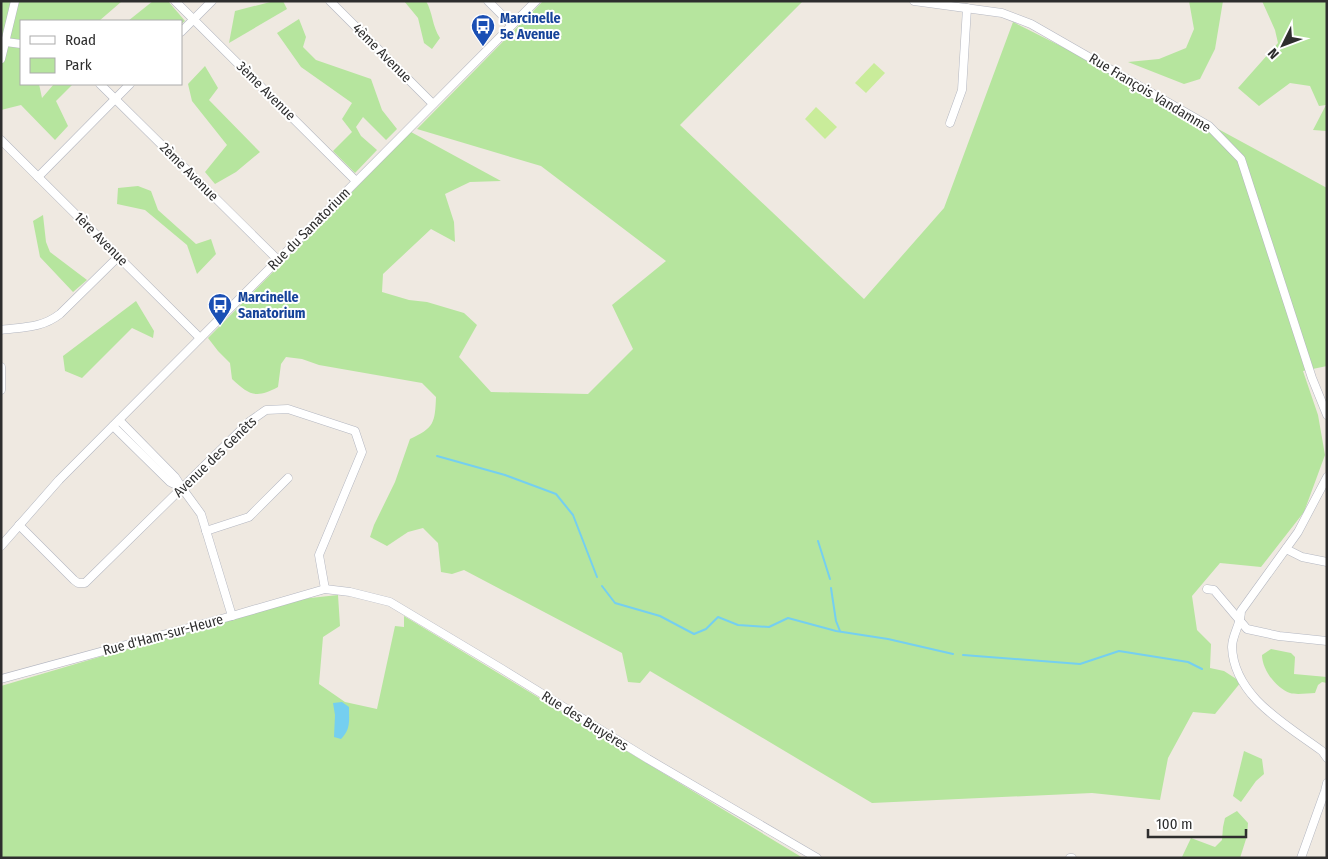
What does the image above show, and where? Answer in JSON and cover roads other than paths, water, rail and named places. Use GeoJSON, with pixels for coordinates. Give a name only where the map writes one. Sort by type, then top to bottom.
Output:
{"type":"FeatureCollection","features":[{"type":"Feature","properties":{"kind":"street"},"geometry":{"type":"LineString","coordinates":[[1,59],[14,1]]}},
{"type":"Feature","properties":{"kind":"street","name":"3ème Avenue"},"geometry":{"type":"LineString","coordinates":[[175,1],[356,182]]}},
{"type":"Feature","properties":{"kind":"street"},"geometry":{"type":"LineString","coordinates":[[182,31],[212,1]]}},
{"type":"Feature","properties":{"kind":"street","name":"4ème Avenue"},"geometry":{"type":"LineString","coordinates":[[330,1],[433,104]]}},
{"type":"Feature","properties":{"kind":"street"},"geometry":{"type":"LineString","coordinates":[[488,1],[512,25]]}},
{"type":"Feature","properties":{"kind":"street","name":"Rue du Sanatorium"},"geometry":{"type":"LineString","coordinates":[[1,546],[57,483],[536,1]]}},
{"type":"Feature","properties":{"kind":"street","name":"Rue François Vandamme"},"geometry":{"type":"LineString","coordinates":[[914,1],[1002,13],[1040,28],[1209,126],[1241,159],[1312,378],[1327,415]]}},
{"type":"Feature","properties":{"kind":"street"},"geometry":{"type":"LineString","coordinates":[[950,123],[962,90],[967,8]]}},
{"type":"Feature","properties":{"kind":"street"},"geometry":{"type":"LineString","coordinates":[[6,42],[20,44]]}},
{"type":"Feature","properties":{"kind":"street","name":"2ème Avenue"},"geometry":{"type":"LineString","coordinates":[[101,85],[278,260]]}},
{"type":"Feature","properties":{"kind":"street"},"geometry":{"type":"LineString","coordinates":[[38,177],[129,85]]}},
{"type":"Feature","properties":{"kind":"street","name":"1ère Avenue"},"geometry":{"type":"LineString","coordinates":[[1,140],[200,338]]}},
{"type":"Feature","properties":{"kind":"street"},"geometry":{"type":"LineString","coordinates":[[1,330],[41,325],[50,322],[118,257]]}},
{"type":"Feature","properties":{"kind":"street"},"geometry":{"type":"LineString","coordinates":[[1,367],[1,390]]}},
{"type":"Feature","properties":{"kind":"street","name":"Avenue des Genêts"},"geometry":{"type":"LineString","coordinates":[[18,525],[74,580],[78,583],[85,583],[249,422],[266,410],[288,409],[356,432],[362,452],[319,555],[325,589]]}},
{"type":"Feature","properties":{"kind":"street"},"geometry":{"type":"LineString","coordinates":[[116,423],[170,482],[182,488],[201,514],[232,616]]}},
{"type":"Feature","properties":{"kind":"street"},"geometry":{"type":"LineString","coordinates":[[1327,477],[1298,532],[1241,611],[1241,620],[1232,644],[1233,654],[1242,679],[1250,692],[1261,704],[1322,751],[1327,758]]}},
{"type":"Feature","properties":{"kind":"street"},"geometry":{"type":"LineString","coordinates":[[206,531],[249,517],[288,478]]}},
{"type":"Feature","properties":{"kind":"street"},"geometry":{"type":"LineString","coordinates":[[1286,549],[1302,557],[1327,562]]}},
{"type":"Feature","properties":{"kind":"street","name":"Rue des Bruyères"},"geometry":{"type":"LineString","coordinates":[[325,589],[350,592],[390,602],[648,759],[817,858]]}},
{"type":"Feature","properties":{"kind":"street","name":"Rue d'Ham-sur-Heure"},"geometry":{"type":"LineString","coordinates":[[1,679],[325,589]]}},
{"type":"Feature","properties":{"kind":"street"},"geometry":{"type":"LineString","coordinates":[[1207,589],[1214,590],[1247,629],[1279,636],[1327,641]]}},
{"type":"Feature","properties":{"kind":"street"},"geometry":{"type":"LineString","coordinates":[[1301,858],[1326,791],[1327,783]]}},
{"type":"Feature","properties":{"kind":"water"},"geometry":{"type":"Polygon","coordinates":[[[342,702],[349,707],[349,721],[348,728],[341,739],[334,737],[335,715],[333,703],[342,702]]]}},
{"type":"Feature","properties":{"kind":"waterway"},"geometry":{"type":"LineString","coordinates":[[437,456],[505,475],[556,494],[573,515],[597,577]]}},
{"type":"Feature","properties":{"kind":"waterway"},"geometry":{"type":"LineString","coordinates":[[818,541],[830,579]]}},
{"type":"Feature","properties":{"kind":"waterway"},"geometry":{"type":"LineString","coordinates":[[602,586],[615,603],[660,616],[694,634],[706,629],[718,617],[738,625],[769,627],[788,618],[836,631],[888,639],[953,654]]}},
{"type":"Feature","properties":{"kind":"waterway"},"geometry":{"type":"LineString","coordinates":[[831,588],[836,621],[840,631]]}},
{"type":"Feature","properties":{"kind":"waterway"},"geometry":{"type":"LineString","coordinates":[[963,655],[1080,664],[1119,651],[1188,662],[1202,669]]}},
{"type":"Feature","properties":{"kind":"place","name":"Marcinelle 5e Avenue"},"geometry":{"type":"Point","coordinates":[483,47]}},
{"type":"Feature","properties":{"kind":"place","name":"Marcinelle Sanatorium"},"geometry":{"type":"Point","coordinates":[220,326]}}]}
